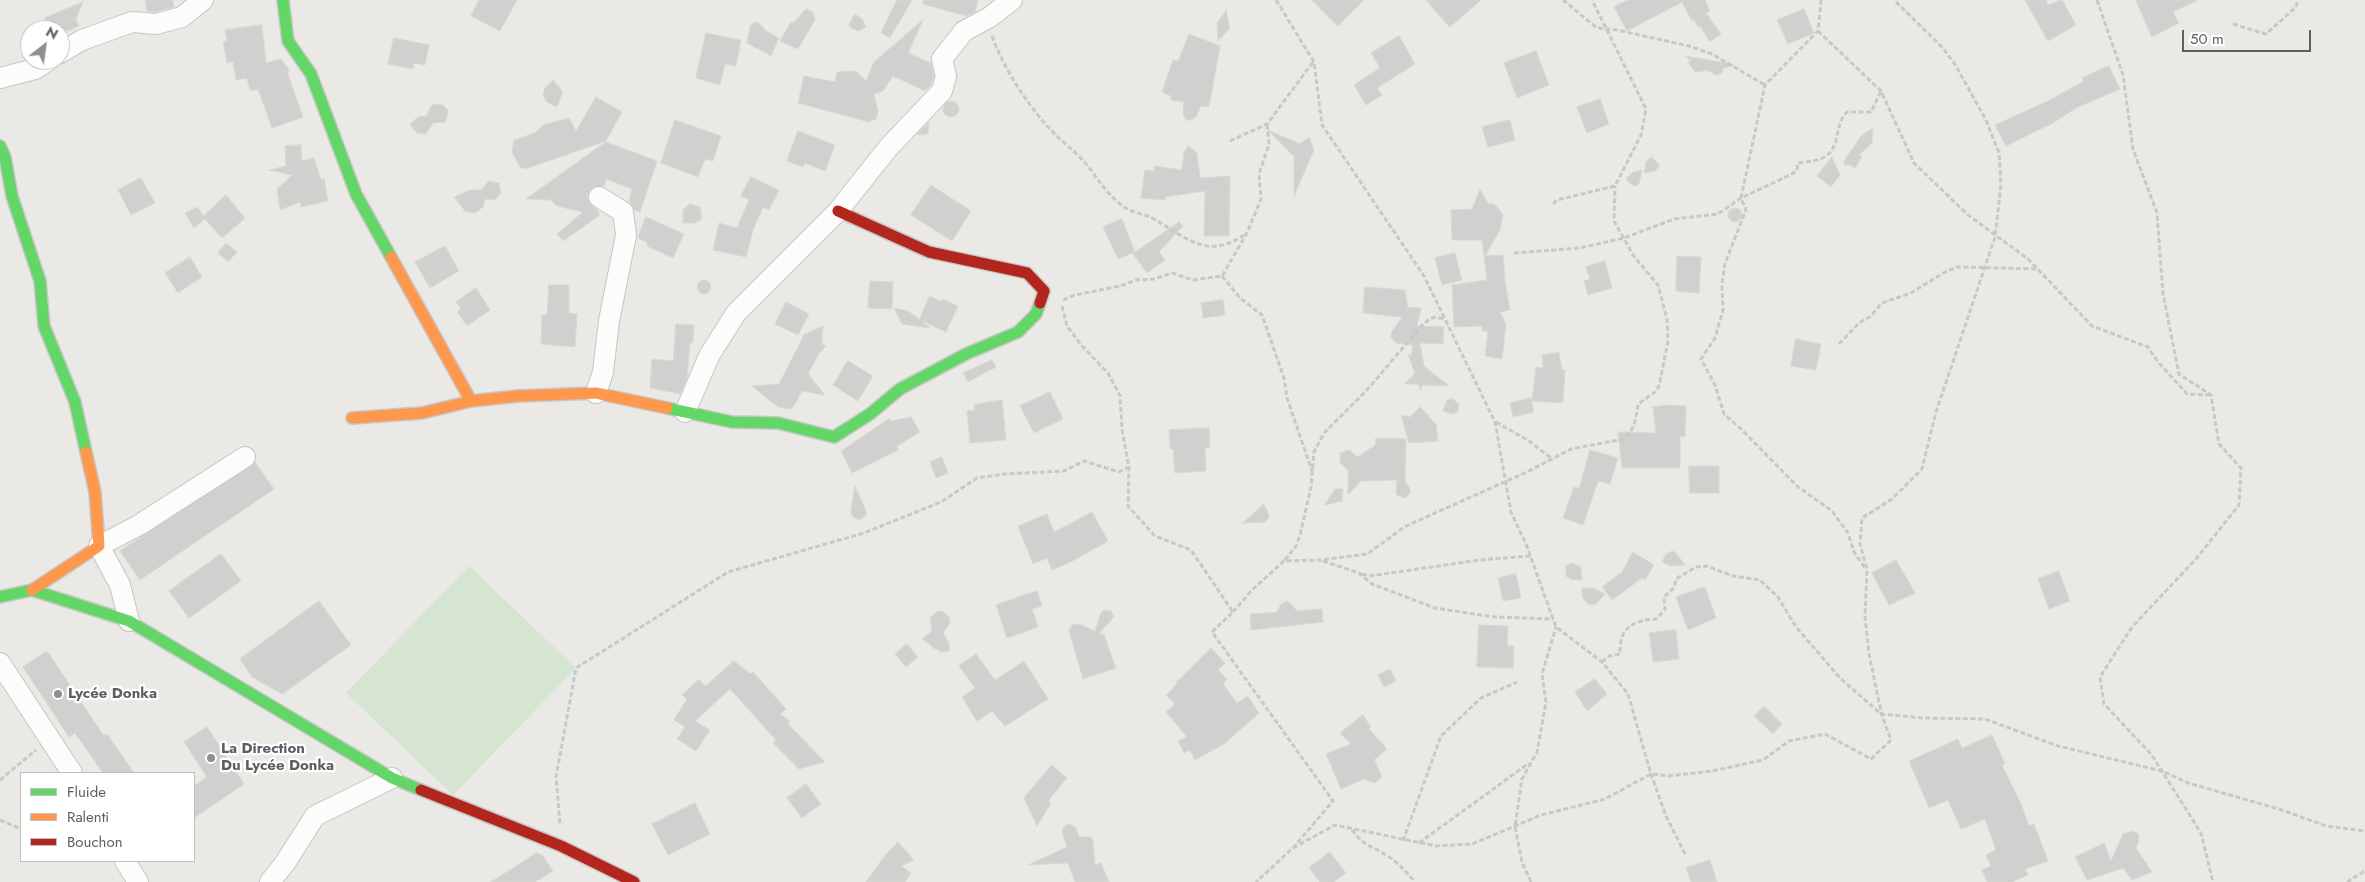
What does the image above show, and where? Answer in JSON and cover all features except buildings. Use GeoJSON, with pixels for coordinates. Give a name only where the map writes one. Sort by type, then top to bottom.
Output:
{"type":"FeatureCollection","features":[{"type":"Feature","properties":{"kind":"street"},"geometry":{"type":"LineString","coordinates":[[70,47],[82,40],[132,22],[156,24],[182,17],[203,0]]}},
{"type":"Feature","properties":{"kind":"street"},"geometry":{"type":"LineString","coordinates":[[284,0],[288,41],[310,74],[356,194],[471,401]]}},
{"type":"Feature","properties":{"kind":"street"},"geometry":{"type":"LineString","coordinates":[[685,412],[709,356],[736,313],[838,211],[905,129],[926,111],[942,91],[946,76],[942,59],[964,30],[1012,0]]}},
{"type":"Feature","properties":{"kind":"street"},"geometry":{"type":"LineString","coordinates":[[0,78],[31,70]]}},
{"type":"Feature","properties":{"kind":"street"},"geometry":{"type":"LineString","coordinates":[[0,146],[5,157],[12,196],[40,281],[44,326],[75,402],[95,492],[99,546],[120,585],[129,620]]}},
{"type":"Feature","properties":{"kind":"street"},"geometry":{"type":"LineString","coordinates":[[596,393],[603,372],[609,321],[626,235],[623,212],[599,197]]}},
{"type":"Feature","properties":{"kind":"street"},"geometry":{"type":"LineString","coordinates":[[352,418],[422,412],[471,401],[518,396],[596,393],[732,422],[778,422],[834,437],[870,414],[900,389],[966,354],[1018,332],[1036,314],[1044,291],[1027,273],[929,252],[838,211]]}},
{"type":"Feature","properties":{"kind":"street"},"geometry":{"type":"LineString","coordinates":[[0,597],[21,594],[32,590],[99,546],[138,525],[245,457]]}},
{"type":"Feature","properties":{"kind":"street"},"geometry":{"type":"LineString","coordinates":[[32,590],[129,620],[392,778],[561,846],[634,882]]}},
{"type":"Feature","properties":{"kind":"street"},"geometry":{"type":"LineString","coordinates":[[0,663],[71,772]]}},
{"type":"Feature","properties":{"kind":"street"},"geometry":{"type":"LineString","coordinates":[[270,882],[285,863],[315,816],[392,778]]}},
{"type":"Feature","properties":{"kind":"street"},"geometry":{"type":"LineString","coordinates":[[126,862],[138,882]]}},
{"type":"Feature","properties":{"kind":"path"},"geometry":{"type":"LineString","coordinates":[[1276,0],[1314,62],[1322,126],[1424,276],[1453,332],[1456,346],[1495,422],[1511,512],[1554,619],[1556,626],[1542,674],[1546,702],[1537,752],[1522,779],[1516,826],[1522,862],[1531,882]]}},
{"type":"Feature","properties":{"kind":"path"},"geometry":{"type":"LineString","coordinates":[[1563,0],[1597,28],[1689,46],[1712,54],[1765,85]]}},
{"type":"Feature","properties":{"kind":"path"},"geometry":{"type":"LineString","coordinates":[[1284,560],[1320,560],[1367,554],[1406,526],[1527,472],[1552,458],[1571,450],[1623,439],[1630,435],[1636,419],[1638,404],[1655,392],[1659,386],[1668,341],[1667,319],[1658,285],[1633,255],[1614,221],[1615,186],[1641,135],[1646,109],[1604,28],[1592,0]]}},
{"type":"Feature","properties":{"kind":"path"},"geometry":{"type":"LineString","coordinates":[[1821,0],[1818,30],[1765,85],[1741,198],[1746,210],[1724,263],[1722,284],[1723,310],[1715,338],[1701,359],[1715,385],[1724,414],[1798,487],[1832,511],[1848,534],[1854,552],[1867,570]]}},
{"type":"Feature","properties":{"kind":"path"},"geometry":{"type":"LineString","coordinates":[[1293,848],[1335,826],[1403,841],[1436,846],[1472,844],[1541,816],[1605,799],[1651,774],[1669,776],[1712,771],[1763,760],[1789,741],[1824,734],[1871,759],[1891,740],[1881,714],[1869,654],[1865,616],[1867,570],[1860,544],[1862,518],[1892,499],[1922,469],[1936,412],[1995,238],[2001,184],[1999,153],[1986,120],[1956,66],[1943,48],[1894,0]]}},
{"type":"Feature","properties":{"kind":"path"},"geometry":{"type":"LineString","coordinates":[[2098,0],[2123,75],[2133,149],[2157,214],[2163,294],[2179,374],[2211,395],[2219,444],[2241,468],[2239,505],[2196,559],[2132,627],[2100,678],[2104,704],[2151,754],[2201,834],[2213,882]]}},
{"type":"Feature","properties":{"kind":"path"},"geometry":{"type":"LineString","coordinates":[[2233,24],[2266,34],[2296,7],[2298,0]]}},
{"type":"Feature","properties":{"kind":"path"},"geometry":{"type":"LineString","coordinates":[[984,19],[1001,61],[1020,90],[1047,126],[1088,166],[1095,179],[1121,205],[1139,215],[1152,218],[1190,241],[1212,248],[1236,241],[1247,234]]}},
{"type":"Feature","properties":{"kind":"path"},"geometry":{"type":"LineString","coordinates":[[1818,30],[1880,91],[1914,163],[1968,215],[1995,238],[2028,260],[2092,326],[2148,347],[2158,362],[2187,394],[2211,395]]}},
{"type":"Feature","properties":{"kind":"path"},"geometry":{"type":"LineString","coordinates":[[1230,141],[1268,124],[1314,62]]}},
{"type":"Feature","properties":{"kind":"path"},"geometry":{"type":"LineString","coordinates":[[1514,253],[1580,248],[1624,238],[1674,219],[1718,214],[1741,198],[1792,174],[1797,170],[1798,163],[1824,158],[1833,148],[1840,119],[1847,112],[1871,112],[1880,91]]}},
{"type":"Feature","properties":{"kind":"path"},"geometry":{"type":"LineString","coordinates":[[1222,276],[1247,234],[1262,199],[1259,174],[1269,144],[1268,124]]}},
{"type":"Feature","properties":{"kind":"path"},"geometry":{"type":"LineString","coordinates":[[1553,204],[1557,200],[1615,186]]}},
{"type":"Feature","properties":{"kind":"path"},"geometry":{"type":"LineString","coordinates":[[1839,344],[1859,323],[1871,316],[1882,303],[1911,293],[1944,272],[1957,267],[2037,269]]}},
{"type":"Feature","properties":{"kind":"path"},"geometry":{"type":"LineString","coordinates":[[1222,276],[1193,280],[1172,273],[1154,279],[1136,280],[1075,295],[1061,301],[1067,326],[1082,346],[1108,373],[1120,396],[1122,430],[1129,467],[1128,506],[1155,536],[1191,550],[1233,612]]}},
{"type":"Feature","properties":{"kind":"path"},"geometry":{"type":"LineString","coordinates":[[1222,276],[1240,298],[1262,314],[1284,378],[1287,398],[1312,472]]}},
{"type":"Feature","properties":{"kind":"path"},"geometry":{"type":"LineString","coordinates":[[1256,882],[1293,848],[1333,801],[1212,632],[1296,546],[1311,487],[1314,452],[1324,433],[1367,390],[1424,323],[1434,317],[1445,319]]}},
{"type":"Feature","properties":{"kind":"path"},"geometry":{"type":"LineString","coordinates":[[1495,422],[1529,441],[1552,458]]}},
{"type":"Feature","properties":{"kind":"path"},"geometry":{"type":"LineString","coordinates":[[561,846],[556,777],[576,668],[728,572],[864,533],[941,502],[977,478],[1004,474],[1064,471],[1084,461],[1119,472],[1129,467]]}},
{"type":"Feature","properties":{"kind":"path"},"geometry":{"type":"LineString","coordinates":[[1320,560],[1369,576],[1487,559],[1530,556]]}},
{"type":"Feature","properties":{"kind":"path"},"geometry":{"type":"LineString","coordinates":[[1602,662],[1609,656],[1620,654],[1619,643],[1628,626],[1643,620],[1656,619],[1665,610],[1664,597],[1674,588],[1676,579],[1696,567],[1707,566],[1733,576],[1760,580],[1778,597],[1796,627],[1840,678],[1881,714],[1924,718],[1985,719],[2058,746],[2162,771],[2188,783],[2279,809],[2326,826],[2365,831]]}},
{"type":"Feature","properties":{"kind":"path"},"geometry":{"type":"LineString","coordinates":[[1359,573],[1372,584],[1435,608],[1494,616],[1554,619]]}},
{"type":"Feature","properties":{"kind":"path"},"geometry":{"type":"LineString","coordinates":[[1556,626],[1602,662],[1628,694],[1651,774],[1666,816],[1686,856]]}},
{"type":"Feature","properties":{"kind":"path"},"geometry":{"type":"LineString","coordinates":[[1403,841],[1441,736],[1481,698],[1517,682]]}},
{"type":"Feature","properties":{"kind":"path"},"geometry":{"type":"LineString","coordinates":[[0,780],[50,739]]}},
{"type":"Feature","properties":{"kind":"path"},"geometry":{"type":"LineString","coordinates":[[1419,843],[1511,778],[1533,759]]}},
{"type":"Feature","properties":{"kind":"path"},"geometry":{"type":"LineString","coordinates":[[0,820],[20,829]]}},
{"type":"Feature","properties":{"kind":"path"},"geometry":{"type":"LineString","coordinates":[[1351,829],[1363,844],[1385,854],[1401,866],[1415,882]]}},
{"type":"Feature","properties":{"kind":"path"},"geometry":{"type":"LineString","coordinates":[[2347,882],[2365,870]]}},
{"type":"Feature","properties":{"kind":"green space"},"geometry":{"type":"Polygon","coordinates":[[[469,566],[576,668],[453,795],[346,693],[469,566]]]}},
{"type":"Feature","properties":{"kind":"traffic: fast"},"geometry":{"type":"LineString","coordinates":[[283,0],[288,41],[311,74],[356,194],[391,257]]}},
{"type":"Feature","properties":{"kind":"traffic: fast"},"geometry":{"type":"LineString","coordinates":[[0,146],[5,157],[12,196],[40,281],[44,326],[75,402],[86,452]]}},
{"type":"Feature","properties":{"kind":"traffic: fast"},"geometry":{"type":"LineString","coordinates":[[667,408],[732,422],[778,423],[834,437],[870,414],[900,389],[966,354],[1018,332],[1036,314],[1040,303]]}},
{"type":"Feature","properties":{"kind":"traffic: fast"},"geometry":{"type":"LineString","coordinates":[[0,597],[32,590],[129,621],[392,778],[421,790]]}},
{"type":"Feature","properties":{"kind":"traffic: slow"},"geometry":{"type":"LineString","coordinates":[[391,257],[471,401]]}},
{"type":"Feature","properties":{"kind":"traffic: slow"},"geometry":{"type":"LineString","coordinates":[[352,418],[422,413],[471,401],[518,396],[596,393],[667,408]]}},
{"type":"Feature","properties":{"kind":"traffic: slow"},"geometry":{"type":"LineString","coordinates":[[32,590],[99,546],[95,492],[86,452]]}},
{"type":"Feature","properties":{"kind":"traffic: jam"},"geometry":{"type":"LineString","coordinates":[[838,211],[929,252],[1027,273],[1044,291],[1040,303]]}},
{"type":"Feature","properties":{"kind":"traffic: jam"},"geometry":{"type":"LineString","coordinates":[[421,790],[561,846],[634,882]]}},
{"type":"Feature","properties":{"kind":"place","name":"Lycée Donka"},"geometry":{"type":"Point","coordinates":[58,694]}},
{"type":"Feature","properties":{"kind":"place","name":"La Direction Du Lycée Donka"},"geometry":{"type":"Point","coordinates":[211,758]}}]}
